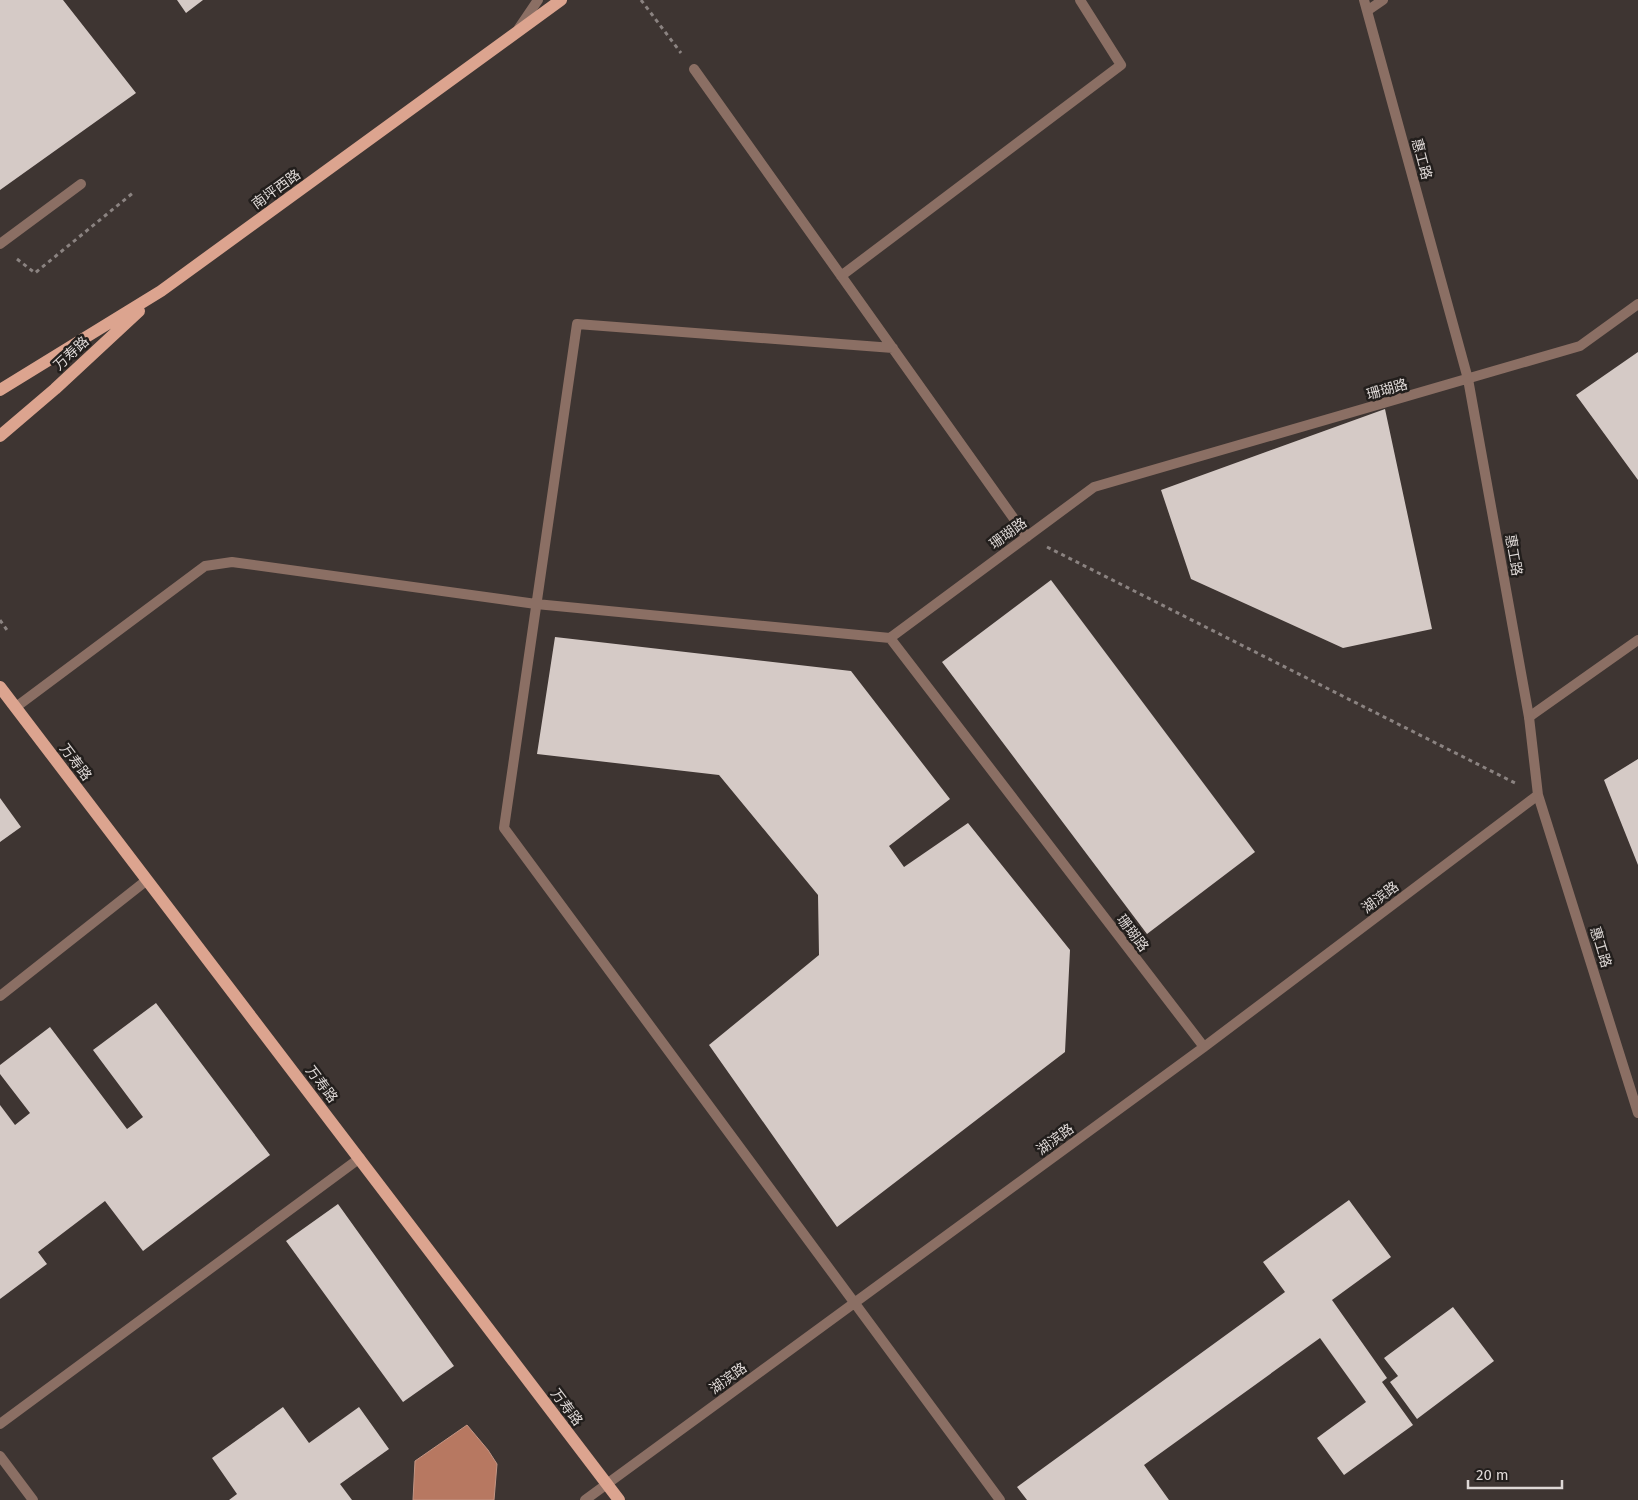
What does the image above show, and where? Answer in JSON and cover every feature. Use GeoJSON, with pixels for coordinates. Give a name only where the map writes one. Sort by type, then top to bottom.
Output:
{"type":"FeatureCollection","features":[{"type":"Feature","properties":{"kind":"main road","name":"南坪西路"},"geometry":{"type":"LineString","coordinates":[[0,390],[161,291],[561,0]]}},
{"type":"Feature","properties":{"kind":"main road","name":"万寿路"},"geometry":{"type":"LineString","coordinates":[[0,436],[48,395],[161,291]]}},
{"type":"Feature","properties":{"kind":"main road","name":"万寿路"},"geometry":{"type":"LineString","coordinates":[[0,687],[619,1500]]}},
{"type":"Feature","properties":{"kind":"street"},"geometry":{"type":"LineString","coordinates":[[515,33],[538,0]]}},
{"type":"Feature","properties":{"kind":"street"},"geometry":{"type":"LineString","coordinates":[[841,276],[1121,65],[1080,0]]}},
{"type":"Feature","properties":{"kind":"street","name":"惠工路"},"geometry":{"type":"LineString","coordinates":[[1364,0],[1468,379],[1529,718],[1538,795],[1638,1113]]}},
{"type":"Feature","properties":{"kind":"street"},"geometry":{"type":"LineString","coordinates":[[1367,11],[1383,0]]}},
{"type":"Feature","properties":{"kind":"street"},"geometry":{"type":"LineString","coordinates":[[694,69],[1027,537]]}},
{"type":"Feature","properties":{"kind":"street"},"geometry":{"type":"LineString","coordinates":[[0,244],[81,184]]}},
{"type":"Feature","properties":{"kind":"street","name":"珊瑚路"},"geometry":{"type":"LineString","coordinates":[[1204,1047],[890,638],[1094,487],[1580,346],[1638,304]]}},
{"type":"Feature","properties":{"kind":"street"},"geometry":{"type":"LineString","coordinates":[[892,348],[577,324],[504,828],[1000,1500]]}},
{"type":"Feature","properties":{"kind":"street"},"geometry":{"type":"LineString","coordinates":[[16,707],[205,566],[232,562],[536,604],[890,638]]}},
{"type":"Feature","properties":{"kind":"street"},"geometry":{"type":"LineString","coordinates":[[1529,718],[1638,640]]}},
{"type":"Feature","properties":{"kind":"street","name":"湖滨路"},"geometry":{"type":"LineString","coordinates":[[585,1500],[1204,1047],[1538,795]]}},
{"type":"Feature","properties":{"kind":"street"},"geometry":{"type":"LineString","coordinates":[[0,996],[147,880]]}},
{"type":"Feature","properties":{"kind":"street"},"geometry":{"type":"LineString","coordinates":[[0,1424],[360,1158]]}},
{"type":"Feature","properties":{"kind":"street"},"geometry":{"type":"LineString","coordinates":[[0,1456],[33,1500]]}},
{"type":"Feature","properties":{"kind":"path"},"geometry":{"type":"LineString","coordinates":[[641,0],[694,69]]}},
{"type":"Feature","properties":{"kind":"path"},"geometry":{"type":"LineString","coordinates":[[36,273],[134,192]]}},
{"type":"Feature","properties":{"kind":"path"},"geometry":{"type":"LineString","coordinates":[[1027,537],[1538,795]]}},
{"type":"Feature","properties":{"kind":"path"},"geometry":{"type":"LineString","coordinates":[[0,620],[9,633]]}},
{"type":"Feature","properties":{"kind":"shaded area"},"geometry":{"type":"Polygon","coordinates":[[[467,1425],[497,1464],[494,1500],[413,1500],[415,1461],[467,1425]]]}},
{"type":"Feature","properties":{"kind":"building"},"geometry":{"type":"Polygon","coordinates":[[[0,0],[63,0],[136,93],[0,190],[0,0]]]}},
{"type":"Feature","properties":{"kind":"building"},"geometry":{"type":"Polygon","coordinates":[[[177,0],[203,0],[186,13],[177,0]]]}},
{"type":"Feature","properties":{"kind":"building"},"geometry":{"type":"Polygon","coordinates":[[[1638,352],[1638,480],[1576,395],[1638,352]]]}},
{"type":"Feature","properties":{"kind":"building"},"geometry":{"type":"Polygon","coordinates":[[[1385,409],[1432,629],[1343,648],[1191,579],[1161,490],[1385,409]]]}},
{"type":"Feature","properties":{"kind":"building"},"geometry":{"type":"Polygon","coordinates":[[[1051,580],[1255,852],[1147,934],[942,662],[1051,580]]]}},
{"type":"Feature","properties":{"kind":"building"},"geometry":{"type":"Polygon","coordinates":[[[555,637],[851,671],[950,799],[889,846],[904,867],[968,823],[1070,950],[1065,1052],[837,1227],[709,1045],[819,955],[818,895],[719,775],[537,754],[555,637]]]}},
{"type":"Feature","properties":{"kind":"building"},"geometry":{"type":"Polygon","coordinates":[[[1638,759],[1638,865],[1604,780],[1638,759]]]}},
{"type":"Feature","properties":{"kind":"building"},"geometry":{"type":"Polygon","coordinates":[[[0,798],[21,827],[0,842],[0,798]]]}},
{"type":"Feature","properties":{"kind":"building"},"geometry":{"type":"Polygon","coordinates":[[[156,1003],[270,1155],[143,1251],[105,1201],[38,1252],[47,1264],[0,1299],[0,1105],[15,1125],[30,1113],[0,1074],[0,1065],[50,1027],[127,1129],[143,1117],[93,1050],[156,1003]]]}},
{"type":"Feature","properties":{"kind":"building"},"geometry":{"type":"Polygon","coordinates":[[[1349,1200],[1391,1257],[1332,1300],[1387,1378],[1382,1382],[1413,1425],[1344,1475],[1317,1438],[1366,1402],[1320,1338],[1144,1465],[1169,1500],[1027,1500],[1017,1487],[1285,1292],[1263,1262],[1349,1200]]]}},
{"type":"Feature","properties":{"kind":"building"},"geometry":{"type":"Polygon","coordinates":[[[338,1204],[454,1366],[403,1402],[286,1241],[338,1204]]]}},
{"type":"Feature","properties":{"kind":"building"},"geometry":{"type":"Polygon","coordinates":[[[1453,1307],[1494,1361],[1417,1419],[1390,1382],[1398,1376],[1384,1358],[1453,1307]]]}},
{"type":"Feature","properties":{"kind":"building"},"geometry":{"type":"Polygon","coordinates":[[[283,1407],[309,1443],[359,1407],[389,1449],[340,1484],[352,1500],[229,1500],[237,1494],[212,1458],[283,1407]]]}}]}
